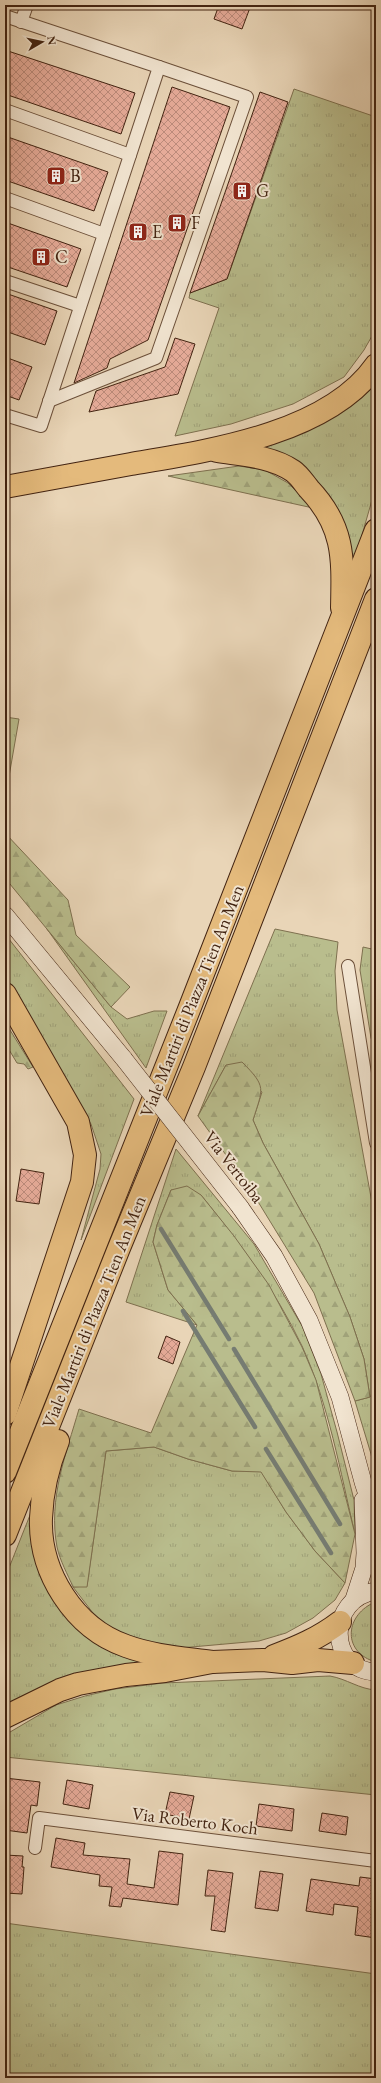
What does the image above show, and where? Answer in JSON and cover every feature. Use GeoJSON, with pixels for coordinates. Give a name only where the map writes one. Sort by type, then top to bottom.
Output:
{"type":"FeatureCollection","features":[{"type":"Feature","properties":{"kind":"highway"},"geometry":{"type":"LineString","coordinates":[[5,487],[212,450],[293,425],[338,402],[357,386],[376,365]]}},
{"type":"Feature","properties":{"kind":"highway"},"geometry":{"type":"LineString","coordinates":[[212,450],[261,457],[293,471],[319,499],[337,530],[343,565],[342,621]]}},
{"type":"Feature","properties":{"kind":"highway","name":"Viale Martiri di Piazza Tien An Men"},"geometry":{"type":"LineString","coordinates":[[5,1472],[342,621],[376,530]]}},
{"type":"Feature","properties":{"kind":"highway","name":"Viale Martiri di Piazza Tien An Men"},"geometry":{"type":"LineString","coordinates":[[5,1534],[119,1248],[194,1067],[376,599]]}},
{"type":"Feature","properties":{"kind":"highway"},"geometry":{"type":"LineString","coordinates":[[5,994],[78,1122],[85,1155],[82,1182],[5,1414]]}},
{"type":"Feature","properties":{"kind":"highway"},"geometry":{"type":"LineString","coordinates":[[119,1248],[106,1316],[48,1467],[41,1519],[44,1548],[51,1574],[64,1596],[78,1614],[103,1635],[125,1646],[150,1653],[212,1662]]}},
{"type":"Feature","properties":{"kind":"highway"},"geometry":{"type":"LineString","coordinates":[[263,1660],[302,1646],[340,1622]]}},
{"type":"Feature","properties":{"kind":"highway"},"geometry":{"type":"LineString","coordinates":[[5,1717],[60,1690],[78,1684],[212,1662],[263,1660],[292,1663],[318,1660],[353,1663]]}},
{"type":"Feature","properties":{"kind":"main road","name":"Via Vertoiba"},"geometry":{"type":"LineString","coordinates":[[5,915],[124,1059],[240,1207],[274,1256],[309,1320],[340,1397],[363,1482],[376,1522]]}},
{"type":"Feature","properties":{"kind":"main road","name":"Via Vertoiba"},"geometry":{"type":"LineString","coordinates":[[353,1663],[340,1644],[340,1622],[345,1610],[354,1599],[364,1568],[363,1482]]}},
{"type":"Feature","properties":{"kind":"main road"},"geometry":{"type":"LineString","coordinates":[[354,1599],[364,1594],[376,1591]]}},
{"type":"Feature","properties":{"kind":"main road"},"geometry":{"type":"LineString","coordinates":[[353,1663],[362,1669],[376,1672]]}},
{"type":"Feature","properties":{"kind":"street"},"geometry":{"type":"LineString","coordinates":[[21,22],[27,5]]}},
{"type":"Feature","properties":{"kind":"street"},"geometry":{"type":"LineString","coordinates":[[5,16],[247,97],[156,358],[49,401]]}},
{"type":"Feature","properties":{"kind":"street"},"geometry":{"type":"LineString","coordinates":[[5,415],[41,426],[159,67]]}},
{"type":"Feature","properties":{"kind":"street"},"geometry":{"type":"LineString","coordinates":[[5,110],[130,155]]}},
{"type":"Feature","properties":{"kind":"street"},"geometry":{"type":"LineString","coordinates":[[5,198],[104,234]]}},
{"type":"Feature","properties":{"kind":"street"},"geometry":{"type":"LineString","coordinates":[[5,281],[80,306]]}},
{"type":"Feature","properties":{"kind":"street"},"geometry":{"type":"LineString","coordinates":[[348,966],[376,1143]]}},
{"type":"Feature","properties":{"kind":"street","name":"Via Roberto Koch"},"geometry":{"type":"LineString","coordinates":[[36,1848],[39,1818],[376,1861]]}},
{"type":"Feature","properties":{"kind":"green space"},"geometry":{"type":"Polygon","coordinates":[[[294,89],[376,117],[376,329],[364,350],[344,377],[293,404],[231,424],[175,436],[219,308],[189,298],[190,293],[227,279],[294,89]]]}},
{"type":"Feature","properties":{"kind":"green space"},"geometry":{"type":"Polygon","coordinates":[[[376,382],[376,486],[352,570],[347,531],[331,498],[310,472],[282,456],[253,447],[319,424],[348,406],[376,382]]]}},
{"type":"Feature","properties":{"kind":"green space"},"geometry":{"type":"Polygon","coordinates":[[[239,466],[265,470],[288,483],[313,508],[168,476],[239,466]]]}},
{"type":"Feature","properties":{"kind":"green space"},"geometry":{"type":"Polygon","coordinates":[[[5,717],[19,719],[7,788],[5,788],[5,717]]]}},
{"type":"Feature","properties":{"kind":"green space"},"geometry":{"type":"Polygon","coordinates":[[[5,833],[68,900],[76,935],[130,987],[111,1007],[5,878],[5,833]]]}},
{"type":"Feature","properties":{"kind":"green space"},"geometry":{"type":"Polygon","coordinates":[[[47,929],[111,1007],[127,1019],[154,1011],[167,1011],[146,1068],[47,929]]]}},
{"type":"Feature","properties":{"kind":"green space"},"geometry":{"type":"Polygon","coordinates":[[[275,929],[338,942],[335,971],[337,1010],[376,1225],[376,1479],[371,1454],[355,1401],[370,1397],[364,1359],[350,1317],[319,1244],[263,1143],[253,1120],[262,1092],[226,1065],[198,1116],[275,929]]]}},
{"type":"Feature","properties":{"kind":"green space"},"geometry":{"type":"Polygon","coordinates":[[[5,934],[134,1099],[81,1240],[100,1169],[101,1154],[91,1124],[5,978],[5,934]]]}},
{"type":"Feature","properties":{"kind":"green space"},"geometry":{"type":"Polygon","coordinates":[[[363,947],[376,950],[376,1049],[371,1038],[360,970],[363,947]]]}},
{"type":"Feature","properties":{"kind":"green space"},"geometry":{"type":"Polygon","coordinates":[[[5,1022],[33,1067],[28,1069],[24,1064],[17,1063],[5,1043],[5,1022]]]}},
{"type":"Feature","properties":{"kind":"green space"},"geometry":{"type":"Polygon","coordinates":[[[242,1062],[256,1077],[261,1088],[261,1094],[253,1120],[263,1143],[319,1244],[350,1317],[364,1359],[370,1397],[355,1401],[314,1293],[249,1187],[198,1116],[226,1065],[242,1062]]]}},
{"type":"Feature","properties":{"kind":"green space"},"geometry":{"type":"Polygon","coordinates":[[[176,1149],[254,1244],[302,1326],[321,1374],[337,1432],[354,1500],[355,1534],[327,1415],[320,1391],[302,1346],[269,1286],[201,1195],[171,1190],[157,1225],[153,1242],[168,1290],[197,1325],[126,1302],[176,1149]]]}},
{"type":"Feature","properties":{"kind":"green space"},"geometry":{"type":"Polygon","coordinates":[[[187,1186],[201,1195],[234,1236],[269,1285],[302,1347],[316,1380],[355,1534],[345,1583],[315,1551],[286,1512],[261,1472],[232,1471],[188,1459],[154,1447],[106,1451],[87,1587],[73,1587],[62,1563],[57,1547],[55,1512],[60,1477],[79,1409],[151,1433],[197,1325],[168,1290],[153,1242],[157,1225],[171,1190],[187,1186]]]}},
{"type":"Feature","properties":{"kind":"green space"},"geometry":{"type":"Polygon","coordinates":[[[154,1447],[188,1459],[232,1471],[261,1471],[286,1512],[315,1551],[345,1583],[335,1600],[313,1618],[286,1633],[259,1641],[169,1649],[136,1640],[111,1629],[93,1613],[73,1587],[87,1586],[106,1451],[154,1447]]]}},
{"type":"Feature","properties":{"kind":"green space"},"geometry":{"type":"Polygon","coordinates":[[[36,1500],[53,1598],[168,1664],[5,1708],[5,1578],[36,1500]]]}},
{"type":"Feature","properties":{"kind":"green space"},"geometry":{"type":"Polygon","coordinates":[[[373,1603],[376,1603],[376,1662],[365,1657],[358,1651],[353,1643],[351,1634],[357,1617],[363,1609],[373,1603]]]}},
{"type":"Feature","properties":{"kind":"green space"},"geometry":{"type":"Polygon","coordinates":[[[330,1676],[364,1688],[376,1690],[376,1795],[5,1757],[5,1735],[56,1705],[85,1696],[115,1689],[163,1683],[330,1676]]]}},
{"type":"Feature","properties":{"kind":"green space"},"geometry":{"type":"Polygon","coordinates":[[[5,1923],[376,1974],[376,2078],[5,2078],[5,1923]]]}},
{"type":"Feature","properties":{"kind":"building"},"geometry":{"type":"Polygon","coordinates":[[[219,5],[251,5],[242,29],[214,19],[219,5]]]}},
{"type":"Feature","properties":{"kind":"building"},"geometry":{"type":"Polygon","coordinates":[[[5,50],[135,93],[121,134],[5,94],[5,50]]]}},
{"type":"Feature","properties":{"kind":"building"},"geometry":{"type":"Polygon","coordinates":[[[172,87],[230,107],[148,340],[110,359],[107,368],[74,383],[172,87]]]}},
{"type":"Feature","properties":{"kind":"building","name":"G"},"geometry":{"type":"Polygon","coordinates":[[[260,92],[288,102],[227,279],[190,293],[260,92]]]}},
{"type":"Feature","properties":{"kind":"building","name":"B"},"geometry":{"type":"Polygon","coordinates":[[[5,136],[108,172],[94,211],[5,180],[5,136]]]}},
{"type":"Feature","properties":{"kind":"building","name":"C"},"geometry":{"type":"Polygon","coordinates":[[[5,222],[81,249],[67,287],[5,266],[5,222]]]}},
{"type":"Feature","properties":{"kind":"building"},"geometry":{"type":"Polygon","coordinates":[[[5,293],[57,311],[45,345],[5,331],[5,293]]]}},
{"type":"Feature","properties":{"kind":"building"},"geometry":{"type":"Polygon","coordinates":[[[175,338],[195,344],[178,394],[89,412],[96,391],[165,367],[175,338]]]}},
{"type":"Feature","properties":{"kind":"building"},"geometry":{"type":"Polygon","coordinates":[[[5,357],[32,367],[19,400],[5,395],[5,357]]]}},
{"type":"Feature","properties":{"kind":"building"},"geometry":{"type":"Polygon","coordinates":[[[21,1169],[44,1173],[39,1204],[16,1201],[21,1169]]]}},
{"type":"Feature","properties":{"kind":"building"},"geometry":{"type":"Polygon","coordinates":[[[166,1336],[180,1342],[173,1364],[158,1358],[166,1336]]]}},
{"type":"Feature","properties":{"kind":"building"},"geometry":{"type":"Polygon","coordinates":[[[5,1778],[40,1782],[37,1806],[31,1805],[27,1833],[5,1830],[5,1778]]]}},
{"type":"Feature","properties":{"kind":"building"},"geometry":{"type":"Polygon","coordinates":[[[67,1780],[93,1785],[89,1809],[63,1804],[67,1780]]]}},
{"type":"Feature","properties":{"kind":"building"},"geometry":{"type":"Polygon","coordinates":[[[170,1792],[194,1796],[189,1819],[165,1814],[170,1792]]]}},
{"type":"Feature","properties":{"kind":"building"},"geometry":{"type":"Polygon","coordinates":[[[259,1804],[294,1809],[292,1831],[256,1826],[259,1804]]]}},
{"type":"Feature","properties":{"kind":"building"},"geometry":{"type":"Polygon","coordinates":[[[322,1813],[348,1817],[346,1835],[319,1831],[322,1813]]]}},
{"type":"Feature","properties":{"kind":"building"},"geometry":{"type":"Polygon","coordinates":[[[56,1838],[85,1843],[83,1855],[130,1859],[127,1884],[154,1888],[159,1851],[183,1854],[178,1905],[123,1898],[121,1907],[109,1906],[112,1887],[99,1886],[100,1875],[51,1867],[56,1838]]]}},
{"type":"Feature","properties":{"kind":"building"},"geometry":{"type":"Polygon","coordinates":[[[5,1855],[23,1856],[22,1867],[24,1867],[22,1894],[5,1893],[5,1855]]]}},
{"type":"Feature","properties":{"kind":"building"},"geometry":{"type":"Polygon","coordinates":[[[208,1870],[233,1873],[225,1932],[211,1930],[215,1896],[205,1896],[208,1870]]]}},
{"type":"Feature","properties":{"kind":"building"},"geometry":{"type":"Polygon","coordinates":[[[260,1871],[283,1874],[278,1911],[255,1908],[260,1871]]]}},
{"type":"Feature","properties":{"kind":"building"},"geometry":{"type":"Polygon","coordinates":[[[360,1877],[376,1879],[376,1938],[355,1935],[358,1907],[334,1904],[333,1915],[306,1911],[311,1879],[359,1886],[360,1877]]]}},
{"type":"Feature","properties":{"kind":"waterway"},"geometry":{"type":"LineString","coordinates":[[161,1229],[229,1339]]}},
{"type":"Feature","properties":{"kind":"waterway"},"geometry":{"type":"LineString","coordinates":[[183,1311],[255,1427]]}},
{"type":"Feature","properties":{"kind":"waterway"},"geometry":{"type":"LineString","coordinates":[[234,1349],[340,1524]]}},
{"type":"Feature","properties":{"kind":"waterway"},"geometry":{"type":"LineString","coordinates":[[266,1449],[331,1553]]}},
{"type":"Feature","properties":{"kind":"place","name":"B"},"geometry":{"type":"Point","coordinates":[56,176]}},
{"type":"Feature","properties":{"kind":"place","name":"G"},"geometry":{"type":"Point","coordinates":[242,191]}},
{"type":"Feature","properties":{"kind":"place","name":"F"},"geometry":{"type":"Point","coordinates":[177,223]}},
{"type":"Feature","properties":{"kind":"place","name":"E"},"geometry":{"type":"Point","coordinates":[138,232]}},
{"type":"Feature","properties":{"kind":"place","name":"C"},"geometry":{"type":"Point","coordinates":[41,257]}}]}
